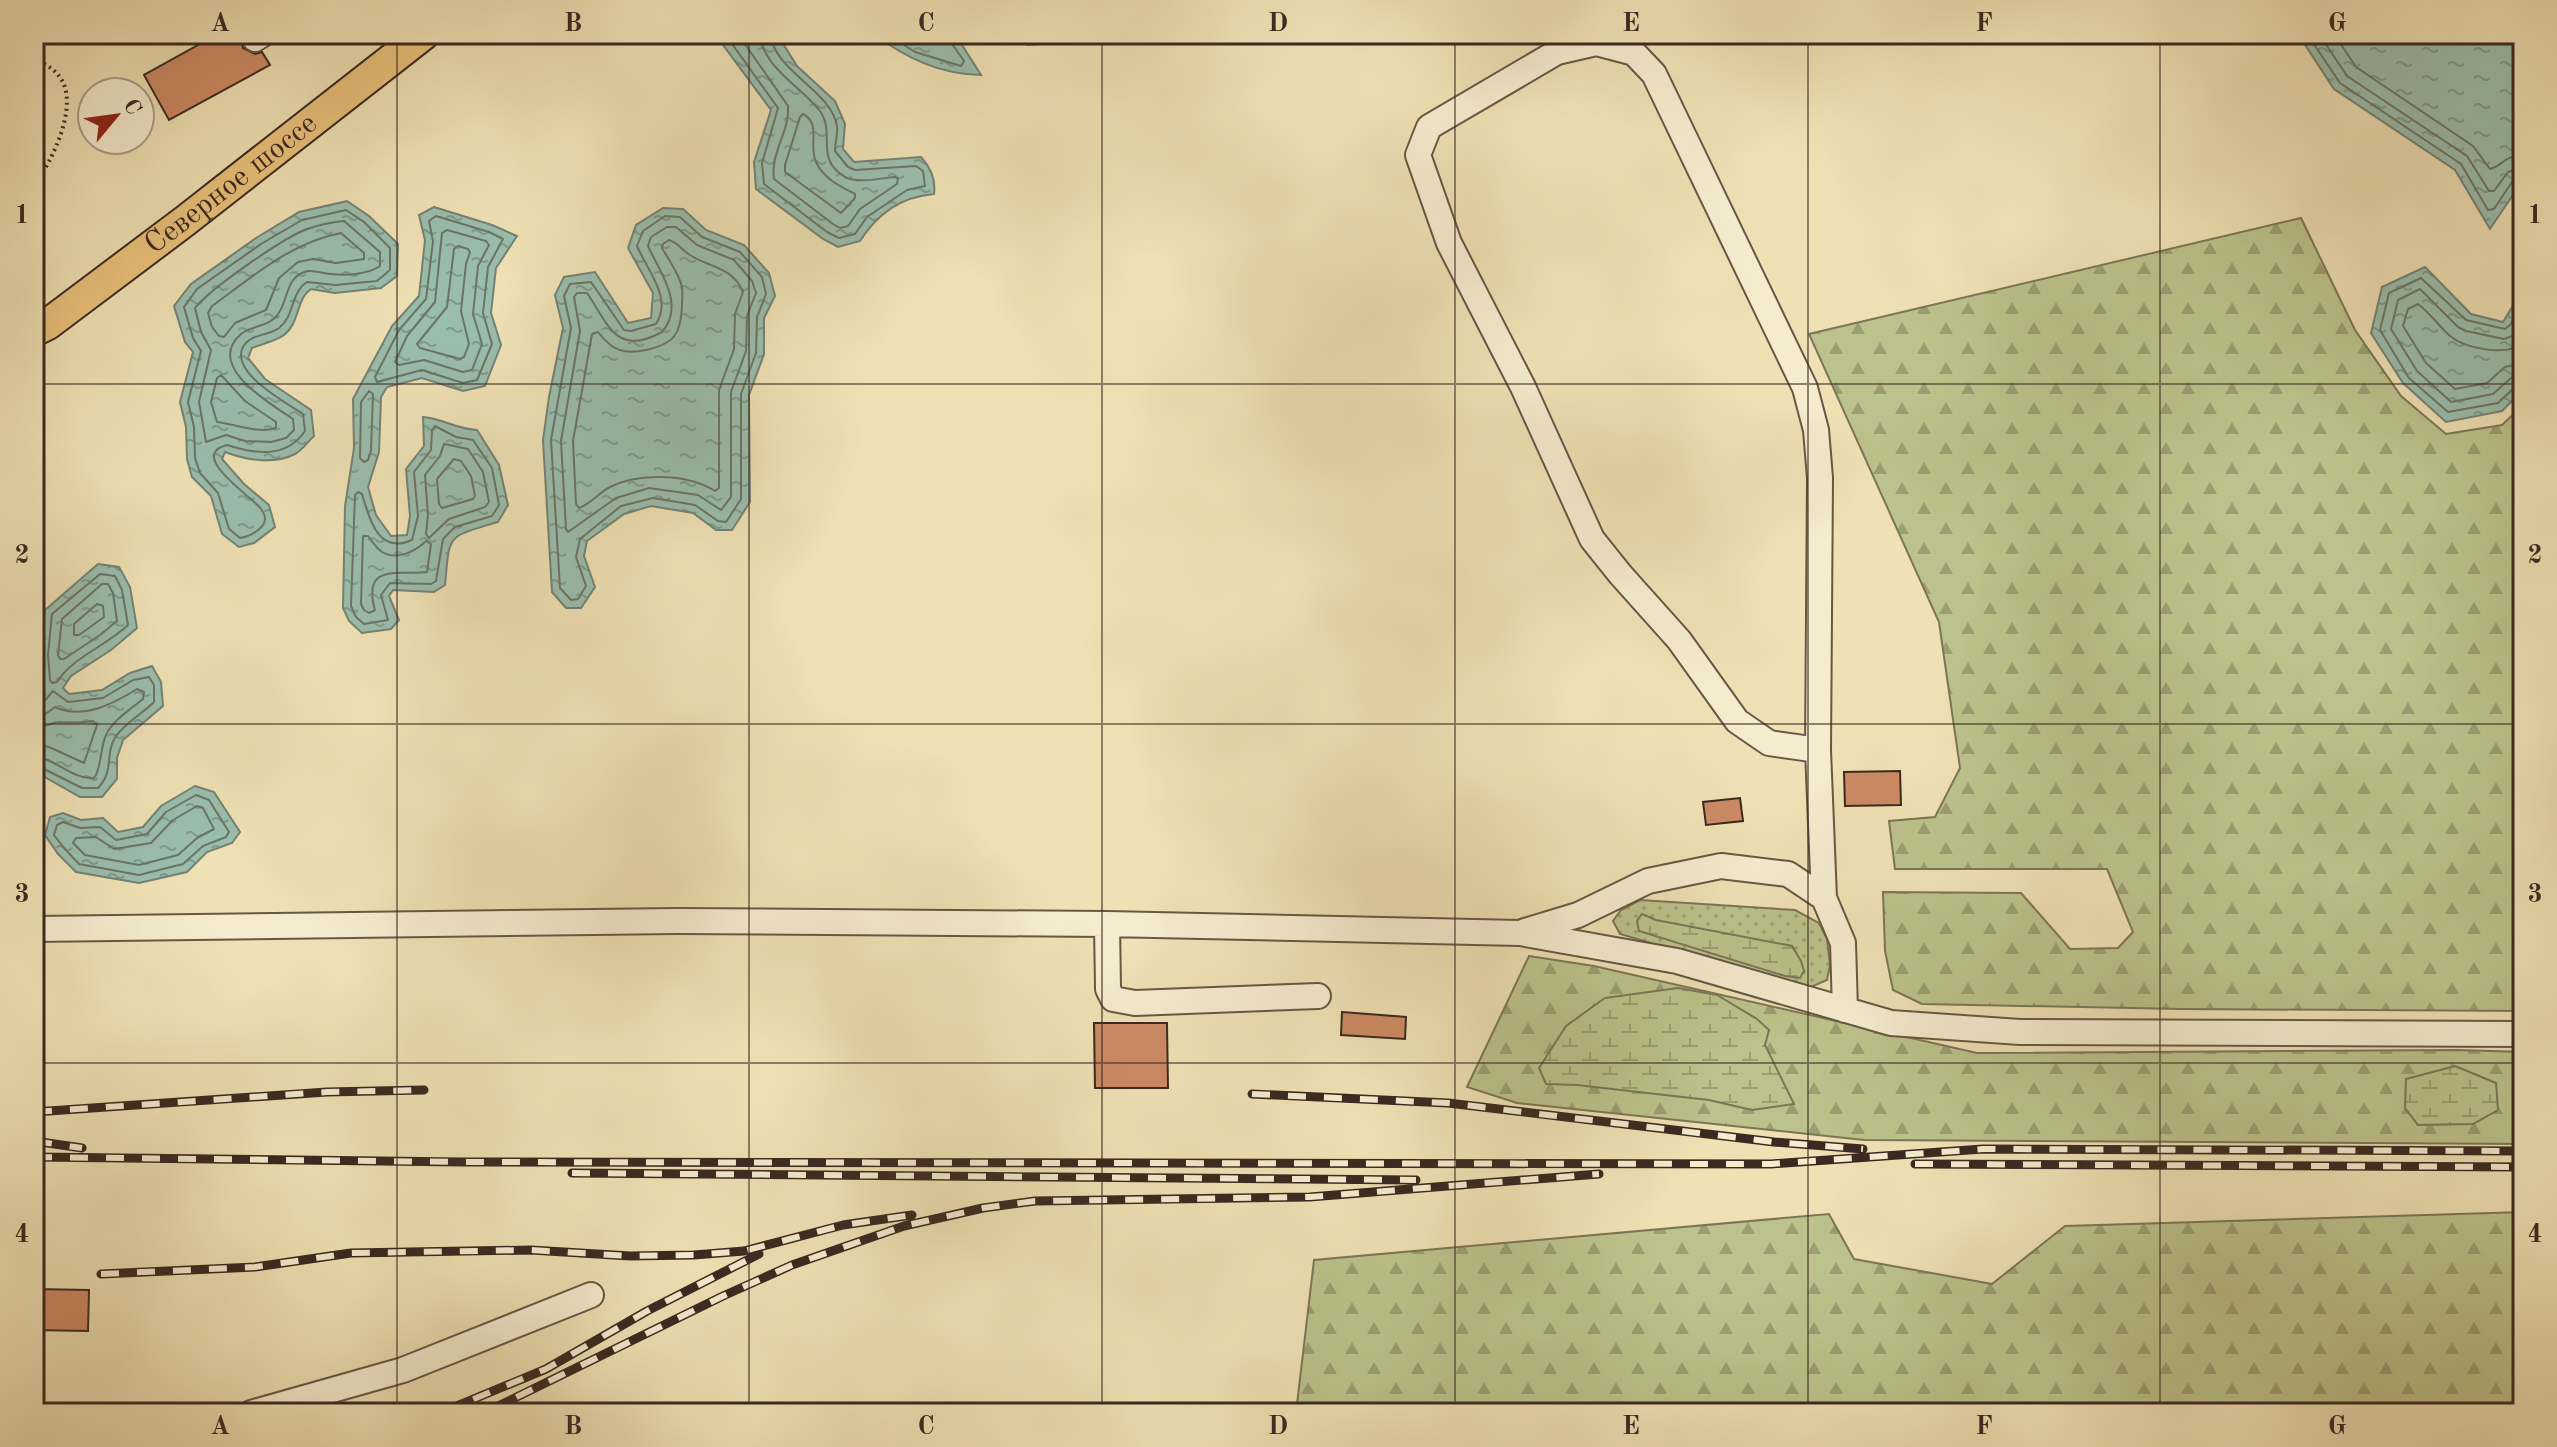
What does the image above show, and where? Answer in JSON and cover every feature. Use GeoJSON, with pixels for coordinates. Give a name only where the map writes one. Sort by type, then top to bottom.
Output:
{"type":"FeatureCollection","features":[{"type":"Feature","properties":{"kind":"main road","name":"Северное шоссе"},"geometry":{"type":"LineString","coordinates":[[34,331],[48,324],[185,221],[415,37]]}},
{"type":"Feature","properties":{"kind":"street"},"geometry":{"type":"LineString","coordinates":[[1818,750],[1769,743],[1737,721],[1679,640],[1592,539],[1523,387],[1449,243],[1418,155],[1429,127],[1557,52],[1596,43],[1634,53],[1654,74],[1805,388],[1816,430],[1820,478],[1818,750],[1824,898],[1843,943],[1845,1010]]}},
{"type":"Feature","properties":{"kind":"street"},"geometry":{"type":"LineString","coordinates":[[1520,933],[1578,915],[1648,881],[1721,866],[1788,874],[1824,898]]}},
{"type":"Feature","properties":{"kind":"street"},"geometry":{"type":"LineString","coordinates":[[34,929],[677,921],[1107,924],[1520,933],[1677,961],[1891,1023],[2020,1032],[2523,1034]]}},
{"type":"Feature","properties":{"kind":"street"},"geometry":{"type":"LineString","coordinates":[[1107,924],[1108,989],[1113,999],[1135,1003],[1318,996]]}},
{"type":"Feature","properties":{"kind":"street"},"geometry":{"type":"LineString","coordinates":[[251,1413],[403,1370],[591,1295]]}},
{"type":"Feature","properties":{"kind":"path"},"geometry":{"type":"LineString","coordinates":[[34,57],[59,76],[68,99],[60,137],[34,185]]}},
{"type":"Feature","properties":{"kind":"green space"},"geometry":{"type":"Polygon","coordinates":[[[2301,218],[2355,330],[2401,396],[2446,434],[2502,425],[2523,405],[2523,1011],[1922,1004],[1893,990],[1885,951],[1883,892],[2021,893],[2070,949],[2118,948],[2133,932],[2107,869],[1895,869],[1889,821],[1935,817],[1960,768],[1939,622],[1809,334],[2301,218]]]}},
{"type":"Feature","properties":{"kind":"green space"},"geometry":{"type":"Polygon","coordinates":[[[1640,900],[1795,910],[1819,923],[1827,939],[1830,965],[1827,980],[1811,987],[1774,979],[1620,934],[1613,921],[1621,910],[1640,900]]]}},
{"type":"Feature","properties":{"kind":"green space"},"geometry":{"type":"Polygon","coordinates":[[[1642,914],[1656,920],[1792,946],[1804,971],[1800,978],[1785,976],[1639,931],[1637,921],[1642,914]]]}},
{"type":"Feature","properties":{"kind":"green space"},"geometry":{"type":"Polygon","coordinates":[[[1529,956],[1594,966],[1977,1053],[2523,1052],[2523,1144],[1864,1140],[1517,1103],[1467,1087],[1529,956]]]}},
{"type":"Feature","properties":{"kind":"green space"},"geometry":{"type":"Polygon","coordinates":[[[1678,988],[1717,995],[1757,1019],[1769,1030],[1765,1045],[1794,1104],[1752,1110],[1709,1100],[1546,1084],[1539,1068],[1566,1026],[1605,998],[1678,988]]]}},
{"type":"Feature","properties":{"kind":"green space"},"geometry":{"type":"Polygon","coordinates":[[[2455,1066],[2496,1083],[2498,1110],[2473,1124],[2418,1125],[2405,1108],[2406,1079],[2455,1066]]]}},
{"type":"Feature","properties":{"kind":"green space"},"geometry":{"type":"Polygon","coordinates":[[[2523,1212],[2523,1413],[1296,1413],[1314,1260],[1829,1214],[1854,1259],[1992,1284],[2065,1226],[2523,1212]]]}},
{"type":"Feature","properties":{"kind":"water"},"geometry":{"type":"Polygon","coordinates":[[[715,34],[777,34],[797,66],[835,101],[845,124],[843,149],[854,162],[921,157],[932,174],[934,194],[891,208],[860,241],[838,247],[823,239],[756,189],[754,162],[771,110],[715,34]]]}},
{"type":"Feature","properties":{"kind":"water"},"geometry":{"type":"Polygon","coordinates":[[[873,34],[955,34],[981,75],[937,68],[898,50],[873,34]]]}},
{"type":"Feature","properties":{"kind":"water"},"geometry":{"type":"Polygon","coordinates":[[[1007,34],[1178,34],[1027,45],[1007,34]]]}},
{"type":"Feature","properties":{"kind":"water"},"geometry":{"type":"Polygon","coordinates":[[[2298,34],[2523,34],[2523,180],[2490,229],[2455,170],[2334,89],[2298,34]]]}},
{"type":"Feature","properties":{"kind":"water"},"geometry":{"type":"Polygon","coordinates":[[[347,201],[369,216],[398,244],[397,276],[381,288],[335,293],[311,289],[284,335],[252,348],[248,358],[265,379],[311,410],[314,436],[298,453],[278,459],[251,459],[225,452],[222,459],[244,484],[269,505],[275,527],[254,543],[239,547],[222,534],[211,496],[192,477],[187,459],[186,427],[180,402],[193,352],[185,342],[174,306],[191,284],[256,238],[299,212],[347,201]]]}},
{"type":"Feature","properties":{"kind":"water"},"geometry":{"type":"Polygon","coordinates":[[[434,207],[517,236],[496,268],[491,313],[501,345],[485,386],[463,391],[422,378],[387,387],[381,397],[379,452],[368,487],[376,515],[391,536],[407,535],[410,516],[406,469],[424,446],[423,417],[477,430],[499,465],[508,505],[498,522],[468,531],[454,540],[448,555],[445,585],[434,592],[393,590],[389,596],[399,620],[391,629],[362,633],[349,621],[343,608],[345,506],[354,448],[353,399],[392,326],[419,296],[425,240],[419,215],[434,207]]]}},
{"type":"Feature","properties":{"kind":"water"},"geometry":{"type":"Polygon","coordinates":[[[663,208],[683,209],[706,230],[744,245],[769,273],[775,296],[764,318],[764,354],[749,395],[750,502],[732,530],[716,530],[693,513],[651,506],[624,514],[587,541],[584,556],[595,587],[581,608],[566,608],[552,592],[543,440],[563,328],[555,295],[564,277],[595,272],[628,323],[651,318],[653,293],[628,248],[636,225],[663,208]]]}},
{"type":"Feature","properties":{"kind":"water"},"geometry":{"type":"Polygon","coordinates":[[[2425,267],[2471,314],[2503,322],[2523,289],[2523,390],[2502,411],[2446,422],[2403,383],[2371,333],[2382,287],[2425,267]]]}},
{"type":"Feature","properties":{"kind":"water"},"geometry":{"type":"Polygon","coordinates":[[[98,564],[119,567],[130,587],[137,628],[111,650],[71,676],[63,688],[69,694],[102,690],[130,673],[152,666],[161,682],[163,706],[123,740],[117,758],[117,779],[102,797],[80,797],[34,771],[34,704],[43,689],[39,655],[45,610],[98,564]]]}},
{"type":"Feature","properties":{"kind":"water"},"geometry":{"type":"Polygon","coordinates":[[[195,786],[214,792],[240,832],[232,843],[207,852],[187,872],[139,883],[76,872],[45,835],[50,817],[63,813],[81,820],[103,818],[118,832],[143,827],[161,806],[195,786]]]}},
{"type":"Feature","properties":{"kind":"building"},"geometry":{"type":"Polygon","coordinates":[[[218,34],[241,34],[243,48],[255,54],[262,52],[270,65],[169,120],[156,97],[156,76],[144,75],[218,34]]]}},
{"type":"Feature","properties":{"kind":"building"},"geometry":{"type":"Polygon","coordinates":[[[1900,771],[1901,805],[1845,806],[1844,772],[1900,771]]]}},
{"type":"Feature","properties":{"kind":"building"},"geometry":{"type":"Polygon","coordinates":[[[1740,798],[1743,821],[1706,825],[1703,802],[1740,798]]]}},
{"type":"Feature","properties":{"kind":"building"},"geometry":{"type":"Polygon","coordinates":[[[1342,1012],[1406,1017],[1405,1039],[1341,1035],[1342,1012]]]}},
{"type":"Feature","properties":{"kind":"building"},"geometry":{"type":"Polygon","coordinates":[[[1094,1023],[1167,1023],[1168,1088],[1095,1088],[1094,1023]]]}},
{"type":"Feature","properties":{"kind":"building"},"geometry":{"type":"Polygon","coordinates":[[[34,1289],[89,1290],[88,1331],[34,1330],[34,1289]]]}},
{"type":"Feature","properties":{"kind":"railway"},"geometry":{"type":"LineString","coordinates":[[34,1112],[327,1092],[424,1090]]}},
{"type":"Feature","properties":{"kind":"railway"},"geometry":{"type":"LineString","coordinates":[[1252,1094],[1448,1103],[1774,1142],[1863,1149]]}},
{"type":"Feature","properties":{"kind":"railway"},"geometry":{"type":"LineString","coordinates":[[34,1141],[82,1148]]}},
{"type":"Feature","properties":{"kind":"railway"},"geometry":{"type":"LineString","coordinates":[[34,1157],[464,1162],[1771,1164],[1983,1149],[2523,1151]]}},
{"type":"Feature","properties":{"kind":"railway"},"geometry":{"type":"LineString","coordinates":[[1915,1164],[2523,1167]]}},
{"type":"Feature","properties":{"kind":"railway"},"geometry":{"type":"LineString","coordinates":[[572,1173],[1416,1180]]}},
{"type":"Feature","properties":{"kind":"railway"},"geometry":{"type":"LineString","coordinates":[[484,1413],[792,1265],[904,1226],[983,1208],[1035,1201],[1310,1197],[1599,1174]]}},
{"type":"Feature","properties":{"kind":"railway"},"geometry":{"type":"LineString","coordinates":[[101,1274],[255,1267],[351,1253],[531,1250],[630,1256],[694,1255],[744,1251],[843,1225],[912,1215]]}},
{"type":"Feature","properties":{"kind":"railway"},"geometry":{"type":"LineString","coordinates":[[440,1413],[546,1369],[647,1311],[759,1254]]}}]}
